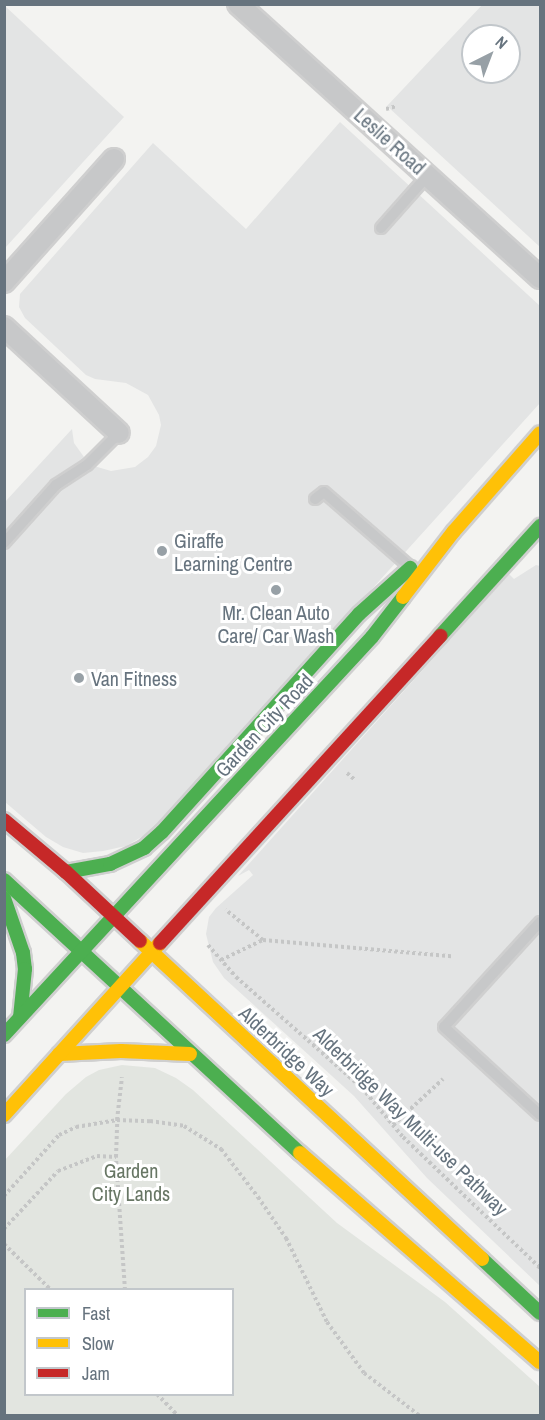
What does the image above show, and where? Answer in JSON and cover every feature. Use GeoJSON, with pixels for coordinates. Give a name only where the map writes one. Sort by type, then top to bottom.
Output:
{"type":"FeatureCollection","features":[{"type":"Feature","properties":{"kind":"main road","name":"Garden City Road"},"geometry":{"type":"LineString","coordinates":[[4,1035],[372,637],[416,571],[540,433]]}},
{"type":"Feature","properties":{"kind":"main road"},"geometry":{"type":"LineString","coordinates":[[4,1115],[539,531]]}},
{"type":"Feature","properties":{"kind":"main road"},"geometry":{"type":"LineString","coordinates":[[66,872],[110,864],[144,848],[162,832],[359,614],[416,571]]}},
{"type":"Feature","properties":{"kind":"main road","name":"Alderbridge Way"},"geometry":{"type":"LineString","coordinates":[[4,820],[114,916],[540,1313]]}},
{"type":"Feature","properties":{"kind":"main road"},"geometry":{"type":"LineString","coordinates":[[4,880],[119,988],[377,1222],[540,1362]]}},
{"type":"Feature","properties":{"kind":"main road"},"geometry":{"type":"LineString","coordinates":[[4,898],[23,953],[25,969],[20,1017]]}},
{"type":"Feature","properties":{"kind":"main road"},"geometry":{"type":"LineString","coordinates":[[59,1054],[121,1051],[190,1053]]}},
{"type":"Feature","properties":{"kind":"street","name":"Leslie Road"},"geometry":{"type":"LineString","coordinates":[[246,7],[540,278]]}},
{"type":"Feature","properties":{"kind":"street"},"geometry":{"type":"LineString","coordinates":[[4,282],[114,159]]}},
{"type":"Feature","properties":{"kind":"street"},"geometry":{"type":"LineString","coordinates":[[4,327],[119,433]]}},
{"type":"Feature","properties":{"kind":"lane"},"geometry":{"type":"LineString","coordinates":[[381,228],[428,175]]}},
{"type":"Feature","properties":{"kind":"lane"},"geometry":{"type":"LineString","coordinates":[[4,543],[56,485],[87,465],[119,433]]}},
{"type":"Feature","properties":{"kind":"lane"},"geometry":{"type":"LineString","coordinates":[[315,500],[324,492],[416,571]]}},
{"type":"Feature","properties":{"kind":"lane"},"geometry":{"type":"LineString","coordinates":[[540,922],[444,1027],[540,1115]]}},
{"type":"Feature","properties":{"kind":"path"},"geometry":{"type":"LineString","coordinates":[[226,910],[263,940]]}},
{"type":"Feature","properties":{"kind":"path"},"geometry":{"type":"LineString","coordinates":[[221,960],[263,940],[451,956]]}},
{"type":"Feature","properties":{"kind":"path","name":"Alderbridge Way Multi-use Pathway"},"geometry":{"type":"LineString","coordinates":[[208,945],[236,977],[362,1088],[393,1125],[540,1268]]}},
{"type":"Feature","properties":{"kind":"path"},"geometry":{"type":"LineString","coordinates":[[122,1070],[116,1157],[125,1288]]}},
{"type":"Feature","properties":{"kind":"path"},"geometry":{"type":"LineString","coordinates":[[393,1125],[443,1079]]}},
{"type":"Feature","properties":{"kind":"path"},"geometry":{"type":"LineString","coordinates":[[4,1196],[59,1136],[76,1127],[117,1120],[150,1121],[184,1126],[221,1149],[286,1238],[327,1322],[364,1373],[420,1416]]}},
{"type":"Feature","properties":{"kind":"path"},"geometry":{"type":"LineString","coordinates":[[4,1228],[58,1171],[97,1156],[116,1157]]}},
{"type":"Feature","properties":{"kind":"path"},"geometry":{"type":"LineString","coordinates":[[4,1244],[49,1288]]}},
{"type":"Feature","properties":{"kind":"path"},"geometry":{"type":"LineString","coordinates":[[158,1396],[178,1416]]}},
{"type":"Feature","properties":{"kind":"shaded area"},"geometry":{"type":"Polygon","coordinates":[[[483,4],[540,5],[540,247],[387,106],[461,27],[461,84],[521,84],[521,24],[464,24],[483,4]]]}},
{"type":"Feature","properties":{"kind":"shaded area"},"geometry":{"type":"Polygon","coordinates":[[[5,6],[124,117],[4,248],[5,6]]]}},
{"type":"Feature","properties":{"kind":"shaded area"},"geometry":{"type":"Polygon","coordinates":[[[340,122],[540,306],[540,403],[155,829],[126,846],[103,851],[83,853],[63,847],[46,837],[5,802],[4,503],[72,429],[74,443],[84,457],[94,466],[111,471],[135,467],[148,457],[156,446],[161,425],[159,415],[148,395],[126,383],[95,379],[86,375],[25,318],[19,307],[20,294],[153,143],[246,229],[340,122]]]}},
{"type":"Feature","properties":{"kind":"shaded area"},"geometry":{"type":"Polygon","coordinates":[[[536,565],[540,566],[540,1286],[427,1178],[354,1096],[224,978],[213,962],[206,934],[209,917],[216,908],[253,875],[249,870],[238,876],[509,574],[514,579],[536,565]]]}},
{"type":"Feature","properties":{"kind":"green space","name":"Garden City Lands"},"geometry":{"type":"Polygon","coordinates":[[[122,1065],[155,1068],[176,1078],[193,1090],[337,1223],[445,1302],[540,1387],[540,1415],[5,1415],[4,1161],[66,1094],[86,1077],[99,1070],[122,1065]]]}},
{"type":"Feature","properties":{"kind":"traffic: fast"},"geometry":{"type":"LineString","coordinates":[[440,636],[540,526]]}},
{"type":"Feature","properties":{"kind":"traffic: fast"},"geometry":{"type":"LineString","coordinates":[[66,872],[110,864],[144,848],[162,832],[359,614],[410,568]]}},
{"type":"Feature","properties":{"kind":"traffic: fast"},"geometry":{"type":"LineString","coordinates":[[4,1035],[372,637],[403,597]]}},
{"type":"Feature","properties":{"kind":"traffic: fast"},"geometry":{"type":"LineString","coordinates":[[4,880],[300,1153]]}},
{"type":"Feature","properties":{"kind":"traffic: fast"},"geometry":{"type":"LineString","coordinates":[[4,898],[23,953],[25,969],[20,1017]]}},
{"type":"Feature","properties":{"kind":"traffic: fast"},"geometry":{"type":"LineString","coordinates":[[482,1259],[540,1313]]}},
{"type":"Feature","properties":{"kind":"traffic: slow"},"geometry":{"type":"LineString","coordinates":[[403,597],[454,531],[540,433]]}},
{"type":"Feature","properties":{"kind":"traffic: slow"},"geometry":{"type":"LineString","coordinates":[[140,941],[482,1259]]}},
{"type":"Feature","properties":{"kind":"traffic: slow"},"geometry":{"type":"LineString","coordinates":[[4,1115],[160,943]]}},
{"type":"Feature","properties":{"kind":"traffic: slow"},"geometry":{"type":"LineString","coordinates":[[59,1054],[121,1051],[190,1054]]}},
{"type":"Feature","properties":{"kind":"traffic: slow"},"geometry":{"type":"LineString","coordinates":[[300,1153],[540,1362]]}},
{"type":"Feature","properties":{"kind":"traffic: jam"},"geometry":{"type":"LineString","coordinates":[[160,943],[440,636]]}},
{"type":"Feature","properties":{"kind":"traffic: jam"},"geometry":{"type":"LineString","coordinates":[[4,820],[66,872],[140,941]]}},
{"type":"Feature","properties":{"kind":"place","name":"Giraffe Learning Centre"},"geometry":{"type":"Point","coordinates":[162,551]}},
{"type":"Feature","properties":{"kind":"place","name":"Mr. Clean Auto Care/ Car Wash"},"geometry":{"type":"Point","coordinates":[276,590]}},
{"type":"Feature","properties":{"kind":"place","name":"Van Fitness"},"geometry":{"type":"Point","coordinates":[79,678]}}]}
